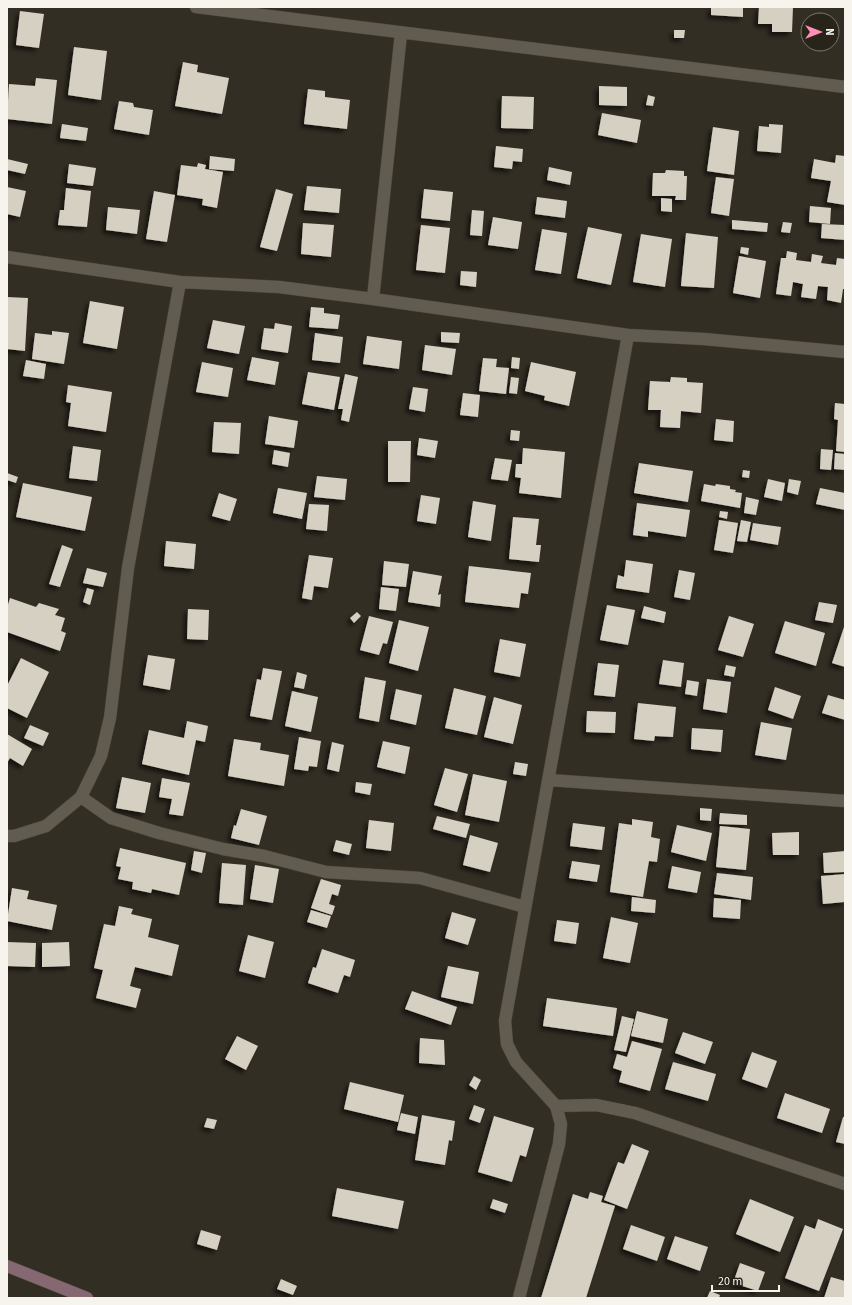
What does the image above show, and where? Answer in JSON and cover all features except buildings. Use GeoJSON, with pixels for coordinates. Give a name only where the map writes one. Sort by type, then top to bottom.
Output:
{"type":"FeatureCollection","features":[{"type":"Feature","properties":{"kind":"main road"},"geometry":{"type":"LineString","coordinates":[[7,1266],[87,1298]]}},
{"type":"Feature","properties":{"kind":"street"},"geometry":{"type":"LineString","coordinates":[[196,7],[845,87]]}},
{"type":"Feature","properties":{"kind":"street"},"geometry":{"type":"LineString","coordinates":[[373,299],[401,33]]}},
{"type":"Feature","properties":{"kind":"street"},"geometry":{"type":"LineString","coordinates":[[7,257],[180,282],[279,287],[628,335],[704,339],[845,352]]}},
{"type":"Feature","properties":{"kind":"street"},"geometry":{"type":"LineString","coordinates":[[7,836],[14,836],[46,826],[81,797],[101,756],[110,718],[128,568],[180,282]]}},
{"type":"Feature","properties":{"kind":"street"},"geometry":{"type":"LineString","coordinates":[[519,1298],[559,1144],[561,1124],[556,1106],[516,1062],[507,1044],[505,1021],[525,907],[550,780],[628,335]]}},
{"type":"Feature","properties":{"kind":"street"},"geometry":{"type":"LineString","coordinates":[[550,780],[845,801]]}},
{"type":"Feature","properties":{"kind":"street"},"geometry":{"type":"LineString","coordinates":[[81,797],[111,818],[180,838],[264,856],[326,872],[420,878],[525,907]]}},
{"type":"Feature","properties":{"kind":"street"},"geometry":{"type":"LineString","coordinates":[[556,1106],[596,1105],[634,1112],[845,1184]]}}]}
